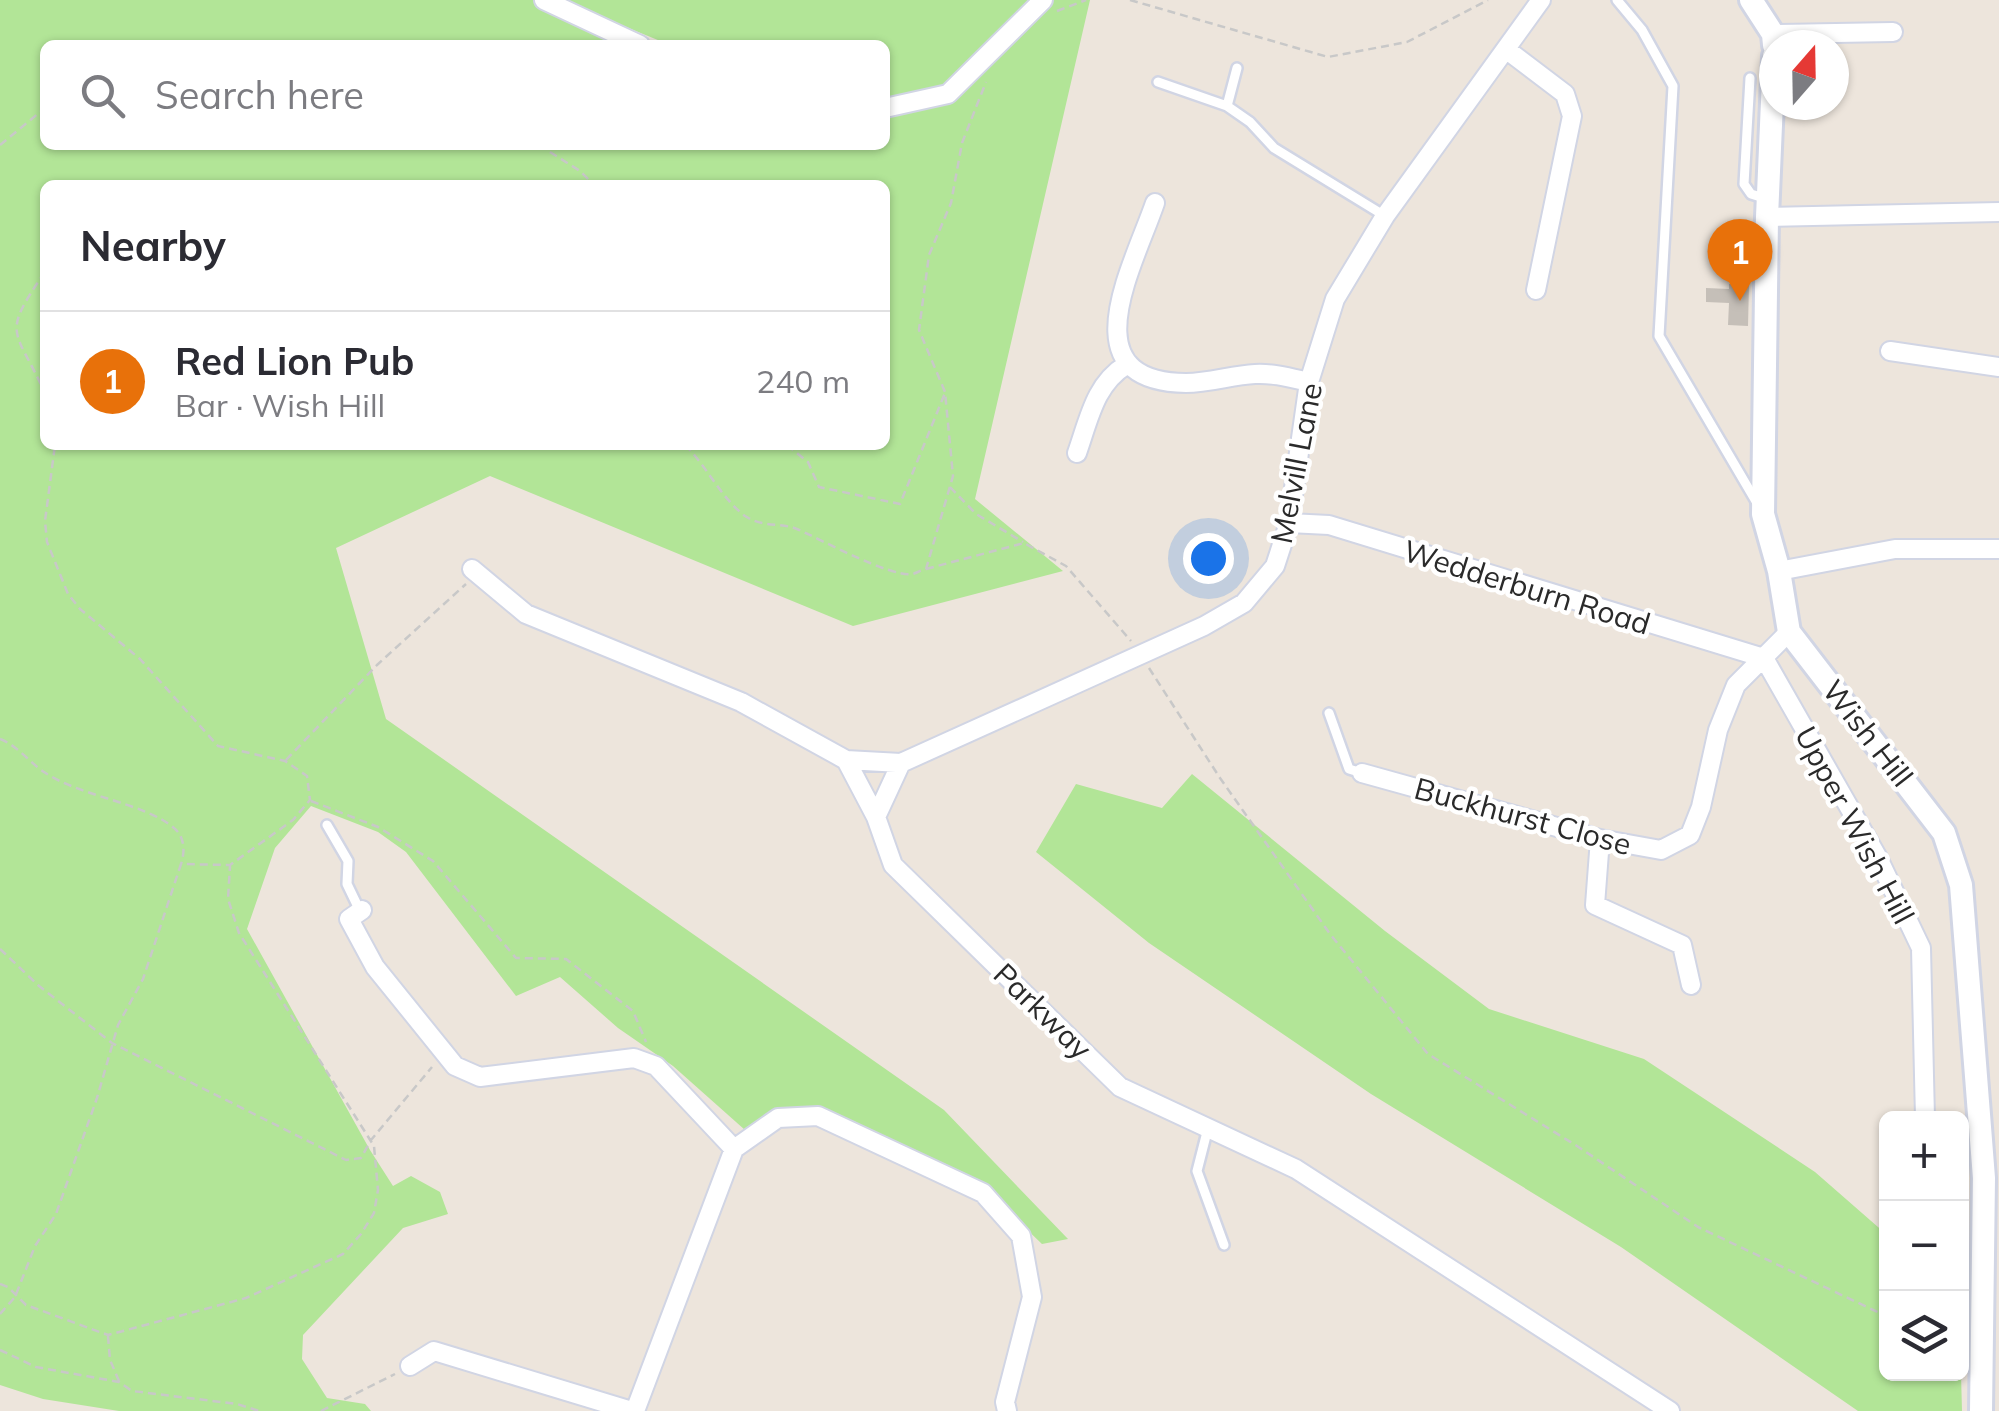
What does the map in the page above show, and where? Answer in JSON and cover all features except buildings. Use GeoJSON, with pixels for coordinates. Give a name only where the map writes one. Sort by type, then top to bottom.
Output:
{"type":"FeatureCollection","features":[{"type":"Feature","properties":{"kind":"street"},"geometry":{"type":"LineString","coordinates":[[544,0],[629,40]]}},
{"type":"Feature","properties":{"kind":"street","name":"Melvill Lane"},"geometry":{"type":"LineString","coordinates":[[902,763],[1204,626],[1244,603],[1275,566],[1289,522],[1309,382],[1336,299],[1385,216],[1541,0]]}},
{"type":"Feature","properties":{"kind":"street"},"geometry":{"type":"LineString","coordinates":[[1751,0],[1766,30]]}},
{"type":"Feature","properties":{"kind":"street"},"geometry":{"type":"LineString","coordinates":[[890,107],[948,94],[1045,8]]}},
{"type":"Feature","properties":{"kind":"street"},"geometry":{"type":"LineString","coordinates":[[1849,37],[1893,32]]}},
{"type":"Feature","properties":{"kind":"street"},"geometry":{"type":"LineString","coordinates":[[1507,50],[1565,94],[1572,116],[1536,290]]}},
{"type":"Feature","properties":{"kind":"street","name":"Wish Hill"},"geometry":{"type":"LineString","coordinates":[[1771,120],[1763,514],[1779,571],[1789,632],[1944,833],[1961,886],[1990,1115],[1984,1178],[1981,1411]]}},
{"type":"Feature","properties":{"kind":"street"},"geometry":{"type":"LineString","coordinates":[[1155,203],[1116,319],[1116,341],[1126,365],[1156,380],[1171,382],[1270,373],[1309,382]]}},
{"type":"Feature","properties":{"kind":"street"},"geometry":{"type":"LineString","coordinates":[[1767,208],[1999,212]]}},
{"type":"Feature","properties":{"kind":"street"},"geometry":{"type":"LineString","coordinates":[[1890,351],[1999,367]]}},
{"type":"Feature","properties":{"kind":"street"},"geometry":{"type":"LineString","coordinates":[[1077,453],[1099,391],[1108,376],[1126,365]]}},
{"type":"Feature","properties":{"kind":"street","name":"Wedderburn Road"},"geometry":{"type":"LineString","coordinates":[[1289,522],[1328,525],[1764,658]]}},
{"type":"Feature","properties":{"kind":"street"},"geometry":{"type":"LineString","coordinates":[[1779,571],[1895,549],[1999,549]]}},
{"type":"Feature","properties":{"kind":"street"},"geometry":{"type":"LineString","coordinates":[[474,571],[526,614],[741,702],[846,760],[902,763],[876,817]]}},
{"type":"Feature","properties":{"kind":"street","name":"Buckhurst Close"},"geometry":{"type":"LineString","coordinates":[[1362,773],[1600,839],[1662,850],[1690,835],[1701,807],[1718,730],[1736,685],[1789,632]]}},
{"type":"Feature","properties":{"kind":"street","name":"Upper Wish Hill"},"geometry":{"type":"LineString","coordinates":[[1764,658],[1878,858],[1921,948],[1925,1111]]}},
{"type":"Feature","properties":{"kind":"street","name":"Parkway"},"geometry":{"type":"LineString","coordinates":[[846,760],[876,817],[893,865],[1120,1086],[1296,1169],[1670,1411]]}},
{"type":"Feature","properties":{"kind":"street"},"geometry":{"type":"LineString","coordinates":[[1600,839],[1595,905],[1682,944],[1692,985]]}},
{"type":"Feature","properties":{"kind":"street"},"geometry":{"type":"LineString","coordinates":[[361,911],[348,919],[375,967],[455,1066],[480,1077],[634,1058],[656,1066],[734,1149]]}},
{"type":"Feature","properties":{"kind":"street"},"geometry":{"type":"LineString","coordinates":[[410,1366],[433,1341],[633,1411],[734,1149],[778,1118],[818,1116],[983,1193],[1021,1236],[1032,1297],[1005,1402],[1007,1411]]}},
{"type":"Feature","properties":{"kind":"lane"},"geometry":{"type":"LineString","coordinates":[[1617,0],[1642,30],[1673,86],[1659,336],[1763,514]]}},
{"type":"Feature","properties":{"kind":"lane"},"geometry":{"type":"LineString","coordinates":[[1226,106],[1238,68]]}},
{"type":"Feature","properties":{"kind":"lane"},"geometry":{"type":"LineString","coordinates":[[1750,78],[1744,184],[1767,208]]}},
{"type":"Feature","properties":{"kind":"lane"},"geometry":{"type":"LineString","coordinates":[[1158,82],[1226,106],[1250,122],[1274,148],[1385,216]]}},
{"type":"Feature","properties":{"kind":"lane"},"geometry":{"type":"LineString","coordinates":[[1329,713],[1350,770],[1362,773]]}},
{"type":"Feature","properties":{"kind":"lane"},"geometry":{"type":"LineString","coordinates":[[326,824],[348,860],[347,884],[361,911]]}},
{"type":"Feature","properties":{"kind":"lane"},"geometry":{"type":"LineString","coordinates":[[1208,1128],[1197,1171],[1224,1245]]}},
{"type":"Feature","properties":{"kind":"path"},"geometry":{"type":"LineString","coordinates":[[1045,8],[1086,0]]}},
{"type":"Feature","properties":{"kind":"path"},"geometry":{"type":"LineString","coordinates":[[1130,0],[1328,57],[1407,42],[1488,0]]}},
{"type":"Feature","properties":{"kind":"path"},"geometry":{"type":"LineString","coordinates":[[926,569],[953,476],[946,392],[920,330],[929,255],[951,203],[962,144],[992,70]]}},
{"type":"Feature","properties":{"kind":"path"},"geometry":{"type":"LineString","coordinates":[[0,146],[40,112]]}},
{"type":"Feature","properties":{"kind":"path"},"geometry":{"type":"LineString","coordinates":[[547,150],[589,180]]}},
{"type":"Feature","properties":{"kind":"path"},"geometry":{"type":"LineString","coordinates":[[40,278],[19,305],[12,322],[18,347],[40,381]]}},
{"type":"Feature","properties":{"kind":"path"},"geometry":{"type":"LineString","coordinates":[[793,450],[808,462],[819,487],[900,504],[946,392]]}},
{"type":"Feature","properties":{"kind":"path"},"geometry":{"type":"LineString","coordinates":[[53,450],[45,521],[47,542],[68,594],[80,609],[140,659],[218,746],[285,762],[307,776],[310,800],[293,820],[230,865],[181,864]]}},
{"type":"Feature","properties":{"kind":"path"},"geometry":{"type":"LineString","coordinates":[[690,450],[716,486],[746,516],[772,528],[792,527],[854,556],[908,575],[1024,543]]}},
{"type":"Feature","properties":{"kind":"path"},"geometry":{"type":"LineString","coordinates":[[949,486],[976,514],[1066,566],[1141,654],[1220,778],[1330,934],[1428,1054],[1698,1227],[1879,1313]]}},
{"type":"Feature","properties":{"kind":"path"},"geometry":{"type":"LineString","coordinates":[[285,762],[474,571]]}},
{"type":"Feature","properties":{"kind":"path"},"geometry":{"type":"LineString","coordinates":[[0,740],[45,773],[104,800],[158,817],[179,831],[185,852],[142,979],[118,1024],[56,1214],[35,1246],[15,1297],[0,1314]]}},
{"type":"Feature","properties":{"kind":"path"},"geometry":{"type":"LineString","coordinates":[[310,800],[378,828],[433,861],[516,958],[566,959],[633,1010],[656,1066]]}},
{"type":"Feature","properties":{"kind":"path"},"geometry":{"type":"LineString","coordinates":[[0,1284],[8,1286],[26,1305],[108,1335],[246,1298],[342,1254],[374,1213],[378,1190],[371,1140],[239,933],[228,899],[230,865]]}},
{"type":"Feature","properties":{"kind":"path"},"geometry":{"type":"LineString","coordinates":[[0,949],[39,986],[112,1043],[346,1160],[361,1158],[371,1140],[444,1053]]}},
{"type":"Feature","properties":{"kind":"path"},"geometry":{"type":"LineString","coordinates":[[108,1335],[110,1360],[119,1382]]}},
{"type":"Feature","properties":{"kind":"path"},"geometry":{"type":"LineString","coordinates":[[0,1350],[36,1368],[119,1382],[132,1391],[237,1404],[259,1411]]}},
{"type":"Feature","properties":{"kind":"path"},"geometry":{"type":"LineString","coordinates":[[321,1411],[410,1366]]}},
{"type":"Feature","properties":{"kind":"green space"},"geometry":{"type":"Polygon","coordinates":[[[0,0],[1090,0],[975,499],[1063,571],[853,626],[490,476],[336,548],[386,719],[944,1110],[1068,1239],[1042,1244],[985,1189],[800,1115],[745,1130],[673,1066],[618,1028],[560,977],[516,996],[406,852],[378,832],[311,806],[275,848],[247,929],[393,1186],[411,1176],[440,1192],[448,1214],[403,1228],[303,1335],[302,1359],[327,1398],[365,1404],[371,1411],[119,1411],[43,1399],[0,1385],[0,0]]]}},
{"type":"Feature","properties":{"kind":"green space"},"geometry":{"type":"Polygon","coordinates":[[[1192,774],[1385,931],[1489,1009],[1644,1059],[1815,1172],[1879,1228],[1879,1381],[1961,1381],[1962,1411],[1858,1411],[1621,1247],[1371,1094],[1149,943],[1036,852],[1076,784],[1162,808],[1192,774]]]}},
{"type":"Feature","properties":{"kind":"place","name":"Red Lion Pub"},"geometry":{"type":"Point","coordinates":[1740,301]}}]}
